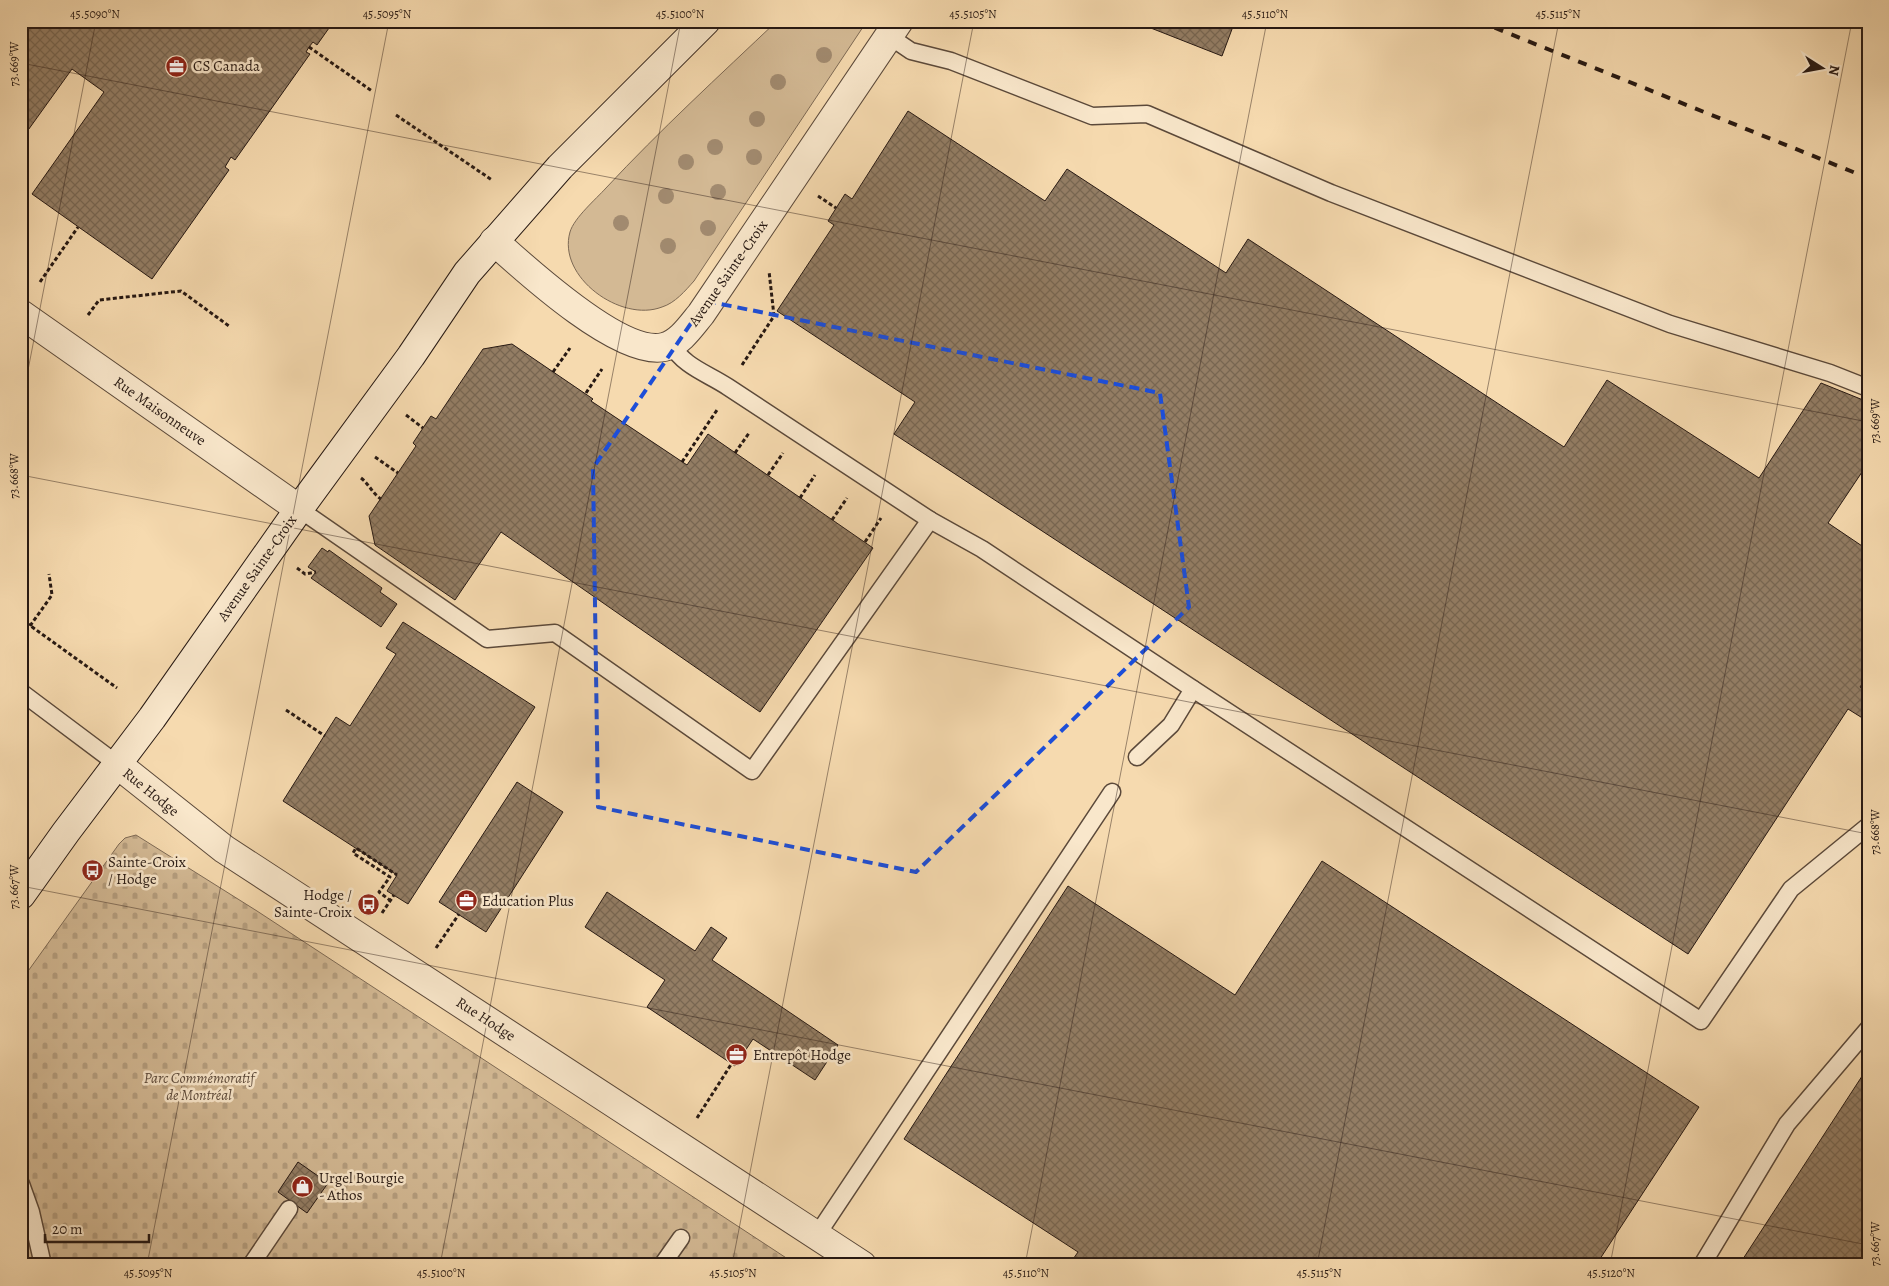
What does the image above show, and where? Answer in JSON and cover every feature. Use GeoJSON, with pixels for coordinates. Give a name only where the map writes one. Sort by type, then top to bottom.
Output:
{"type":"FeatureCollection","features":[{"type":"Feature","properties":{"kind":"street","name":"Avenue Sainte-Croix"},"geometry":{"type":"LineString","coordinates":[[21,895],[152,718],[298,509],[411,356],[467,273],[591,135],[706,21]]}},
{"type":"Feature","properties":{"kind":"street","name":"Avenue Sainte-Croix"},"geometry":{"type":"LineString","coordinates":[[671,344],[686,332],[701,314],[894,29]]}},
{"type":"Feature","properties":{"kind":"street"},"geometry":{"type":"LineString","coordinates":[[494,241],[545,287],[595,322],[626,340],[642,346],[653,348],[671,344]]}},
{"type":"Feature","properties":{"kind":"street","name":"Rue Maisonneuve"},"geometry":{"type":"LineString","coordinates":[[21,314],[298,509]]}},
{"type":"Feature","properties":{"kind":"street","name":"Rue Hodge"},"geometry":{"type":"LineString","coordinates":[[117,764],[224,848],[862,1265]]}},
{"type":"Feature","properties":{"kind":"lane"},"geometry":{"type":"LineString","coordinates":[[894,29],[911,50],[952,61],[1092,116],[1147,114],[1332,193],[1670,324],[1830,373],[1868,388]]}},
{"type":"Feature","properties":{"kind":"lane"},"geometry":{"type":"LineString","coordinates":[[671,344],[683,361],[696,370],[728,387],[930,520],[982,549],[1701,1021],[1791,889],[1868,826]]}},
{"type":"Feature","properties":{"kind":"lane"},"geometry":{"type":"LineString","coordinates":[[298,509],[487,639],[555,634],[752,771],[930,520]]}},
{"type":"Feature","properties":{"kind":"lane"},"geometry":{"type":"LineString","coordinates":[[1137,757],[1171,725],[1193,689]]}},
{"type":"Feature","properties":{"kind":"lane"},"geometry":{"type":"LineString","coordinates":[[21,692],[117,764]]}},
{"type":"Feature","properties":{"kind":"lane"},"geometry":{"type":"LineString","coordinates":[[817,1235],[1112,792]]}},
{"type":"Feature","properties":{"kind":"lane"},"geometry":{"type":"LineString","coordinates":[[1702,1265],[1787,1124],[1868,1028]]}},
{"type":"Feature","properties":{"kind":"lane"},"geometry":{"type":"LineString","coordinates":[[21,1184],[31,1212],[43,1265]]}},
{"type":"Feature","properties":{"kind":"lane"},"geometry":{"type":"LineString","coordinates":[[251,1265],[290,1209]]}},
{"type":"Feature","properties":{"kind":"lane"},"geometry":{"type":"LineString","coordinates":[[662,1265],[681,1238]]}},
{"type":"Feature","properties":{"kind":"path"},"geometry":{"type":"LineString","coordinates":[[309,48],[372,91]]}},
{"type":"Feature","properties":{"kind":"path"},"geometry":{"type":"LineString","coordinates":[[396,115],[492,180]]}},
{"type":"Feature","properties":{"kind":"path"},"geometry":{"type":"LineString","coordinates":[[815,194],[836,208]]}},
{"type":"Feature","properties":{"kind":"path"},"geometry":{"type":"LineString","coordinates":[[40,282],[78,226]]}},
{"type":"Feature","properties":{"kind":"path"},"geometry":{"type":"LineString","coordinates":[[728,387],[774,316],[768,263]]}},
{"type":"Feature","properties":{"kind":"path"},"geometry":{"type":"LineString","coordinates":[[88,315],[99,300],[181,291],[229,326]]}},
{"type":"Feature","properties":{"kind":"path"},"geometry":{"type":"LineString","coordinates":[[553,372],[570,348]]}},
{"type":"Feature","properties":{"kind":"path"},"geometry":{"type":"LineString","coordinates":[[586,393],[602,370]]}},
{"type":"Feature","properties":{"kind":"path"},"geometry":{"type":"LineString","coordinates":[[682,462],[715,412]]}},
{"type":"Feature","properties":{"kind":"path"},"geometry":{"type":"LineString","coordinates":[[406,415],[423,428]]}},
{"type":"Feature","properties":{"kind":"path"},"geometry":{"type":"LineString","coordinates":[[735,453],[749,432]]}},
{"type":"Feature","properties":{"kind":"path"},"geometry":{"type":"LineString","coordinates":[[374,456],[398,473]]}},
{"type":"Feature","properties":{"kind":"path"},"geometry":{"type":"LineString","coordinates":[[768,475],[780,456]]}},
{"type":"Feature","properties":{"kind":"path"},"geometry":{"type":"LineString","coordinates":[[360,478],[367,483],[372,493],[381,499]]}},
{"type":"Feature","properties":{"kind":"path"},"geometry":{"type":"LineString","coordinates":[[800,498],[813,478]]}},
{"type":"Feature","properties":{"kind":"path"},"geometry":{"type":"LineString","coordinates":[[832,520],[846,500]]}},
{"type":"Feature","properties":{"kind":"path"},"geometry":{"type":"LineString","coordinates":[[865,542],[878,522]]}},
{"type":"Feature","properties":{"kind":"path"},"geometry":{"type":"LineString","coordinates":[[297,568],[305,574],[316,572]]}},
{"type":"Feature","properties":{"kind":"path"},"geometry":{"type":"LineString","coordinates":[[30,626],[52,595],[49,574]]}},
{"type":"Feature","properties":{"kind":"path"},"geometry":{"type":"LineString","coordinates":[[21,620],[118,688]]}},
{"type":"Feature","properties":{"kind":"path"},"geometry":{"type":"LineString","coordinates":[[286,710],[325,736]]}},
{"type":"Feature","properties":{"kind":"path"},"geometry":{"type":"LineString","coordinates":[[391,901],[379,892],[390,877],[354,853],[356,848],[397,875]]}},
{"type":"Feature","properties":{"kind":"path"},"geometry":{"type":"LineString","coordinates":[[382,914],[394,895]]}},
{"type":"Feature","properties":{"kind":"path"},"geometry":{"type":"LineString","coordinates":[[436,948],[459,914]]}},
{"type":"Feature","properties":{"kind":"path"},"geometry":{"type":"LineString","coordinates":[[697,1118],[732,1063]]}},
{"type":"Feature","properties":{"kind":"highlighted area"},"geometry":{"type":"Polygon","coordinates":[[[706,301],[1160,393],[1189,607],[916,872],[598,807],[593,468],[706,301]]]}},
{"type":"Feature","properties":{"kind":"green space"},"geometry":{"type":"Polygon","coordinates":[[[777,21],[867,21],[694,281],[675,300],[662,307],[646,310],[629,308],[611,302],[583,280],[573,265],[569,249],[572,227],[586,209],[647,145],[777,21]]]}},
{"type":"Feature","properties":{"kind":"green space","name":"Parc Commémoratif de Montréal"},"geometry":{"type":"Polygon","coordinates":[[[136,835],[257,911],[797,1265],[21,1265],[21,981],[119,844],[125,838],[136,835]]]}},
{"type":"Feature","properties":{"kind":"building"},"geometry":{"type":"Polygon","coordinates":[[[21,21],[334,21],[317,45],[313,42],[309,47],[306,52],[310,54],[235,160],[231,157],[225,167],[229,170],[152,279],[32,194],[104,92],[72,69],[26,133],[21,130],[21,21]]]}},
{"type":"Feature","properties":{"kind":"building"},"geometry":{"type":"Polygon","coordinates":[[[1133,21],[1235,21],[1222,56],[1133,21]]]}},
{"type":"Feature","properties":{"kind":"building"},"geometry":{"type":"Polygon","coordinates":[[[908,111],[1045,201],[1067,169],[1226,273],[1248,239],[1564,447],[1607,380],[1759,478],[1821,383],[1868,402],[1868,463],[1828,523],[1868,550],[1868,675],[1860,687],[1868,692],[1868,714],[1864,719],[1848,709],[1688,954],[894,434],[915,402],[777,311],[834,225],[828,221],[845,194],[852,199],[908,111]]]}},
{"type":"Feature","properties":{"kind":"building"},"geometry":{"type":"Polygon","coordinates":[[[512,344],[593,399],[591,401],[687,465],[708,434],[873,548],[760,712],[501,532],[455,600],[375,545],[369,516],[416,446],[413,443],[431,416],[436,419],[483,349],[512,344]]]}},
{"type":"Feature","properties":{"kind":"building"},"geometry":{"type":"Polygon","coordinates":[[[322,548],[328,552],[329,550],[382,588],[380,592],[397,604],[381,627],[311,578],[316,572],[308,567],[322,548]]]}},
{"type":"Feature","properties":{"kind":"building"},"geometry":{"type":"Polygon","coordinates":[[[403,622],[535,707],[408,904],[387,891],[397,875],[283,801],[336,717],[350,726],[396,654],[386,648],[403,622]]]}},
{"type":"Feature","properties":{"kind":"building"},"geometry":{"type":"Polygon","coordinates":[[[517,782],[563,812],[486,932],[439,902],[517,782]]]}},
{"type":"Feature","properties":{"kind":"building"},"geometry":{"type":"Polygon","coordinates":[[[1322,861],[1699,1107],[1596,1265],[1069,1265],[1078,1252],[904,1139],[1068,886],[1235,995],[1322,861]]]}},
{"type":"Feature","properties":{"kind":"building"},"geometry":{"type":"Polygon","coordinates":[[[607,892],[695,951],[711,927],[727,938],[712,960],[838,1045],[815,1080],[753,1039],[735,1066],[647,1007],[665,980],[585,927],[607,892]]]}},
{"type":"Feature","properties":{"kind":"building"},"geometry":{"type":"Polygon","coordinates":[[[1868,1067],[1868,1265],[1739,1265],[1868,1067]]]}},
{"type":"Feature","properties":{"kind":"building","name":"Urgel Bourgie - Athos"},"geometry":{"type":"Polygon","coordinates":[[[298,1162],[328,1183],[307,1213],[278,1192],[298,1162]]]}},
{"type":"Feature","properties":{"kind":"railway"},"geometry":{"type":"LineString","coordinates":[[1478,21],[1868,178]]}},
{"type":"Feature","properties":{"kind":"place","name":"CS Canada"},"geometry":{"type":"Point","coordinates":[177,66]}},
{"type":"Feature","properties":{"kind":"place","name":"Sainte-Croix / Hodge"},"geometry":{"type":"Point","coordinates":[92,871]}},
{"type":"Feature","properties":{"kind":"place","name":"Education Plus"},"geometry":{"type":"Point","coordinates":[466,901]}},
{"type":"Feature","properties":{"kind":"place","name":"Hodge / Sainte-Croix"},"geometry":{"type":"Point","coordinates":[368,904]}},
{"type":"Feature","properties":{"kind":"place","name":"Entrepôt Hodge"},"geometry":{"type":"Point","coordinates":[737,1055]}},
{"type":"Feature","properties":{"kind":"place","name":"Urgel Bourgie - Athos"},"geometry":{"type":"Point","coordinates":[303,1187]}}]}
